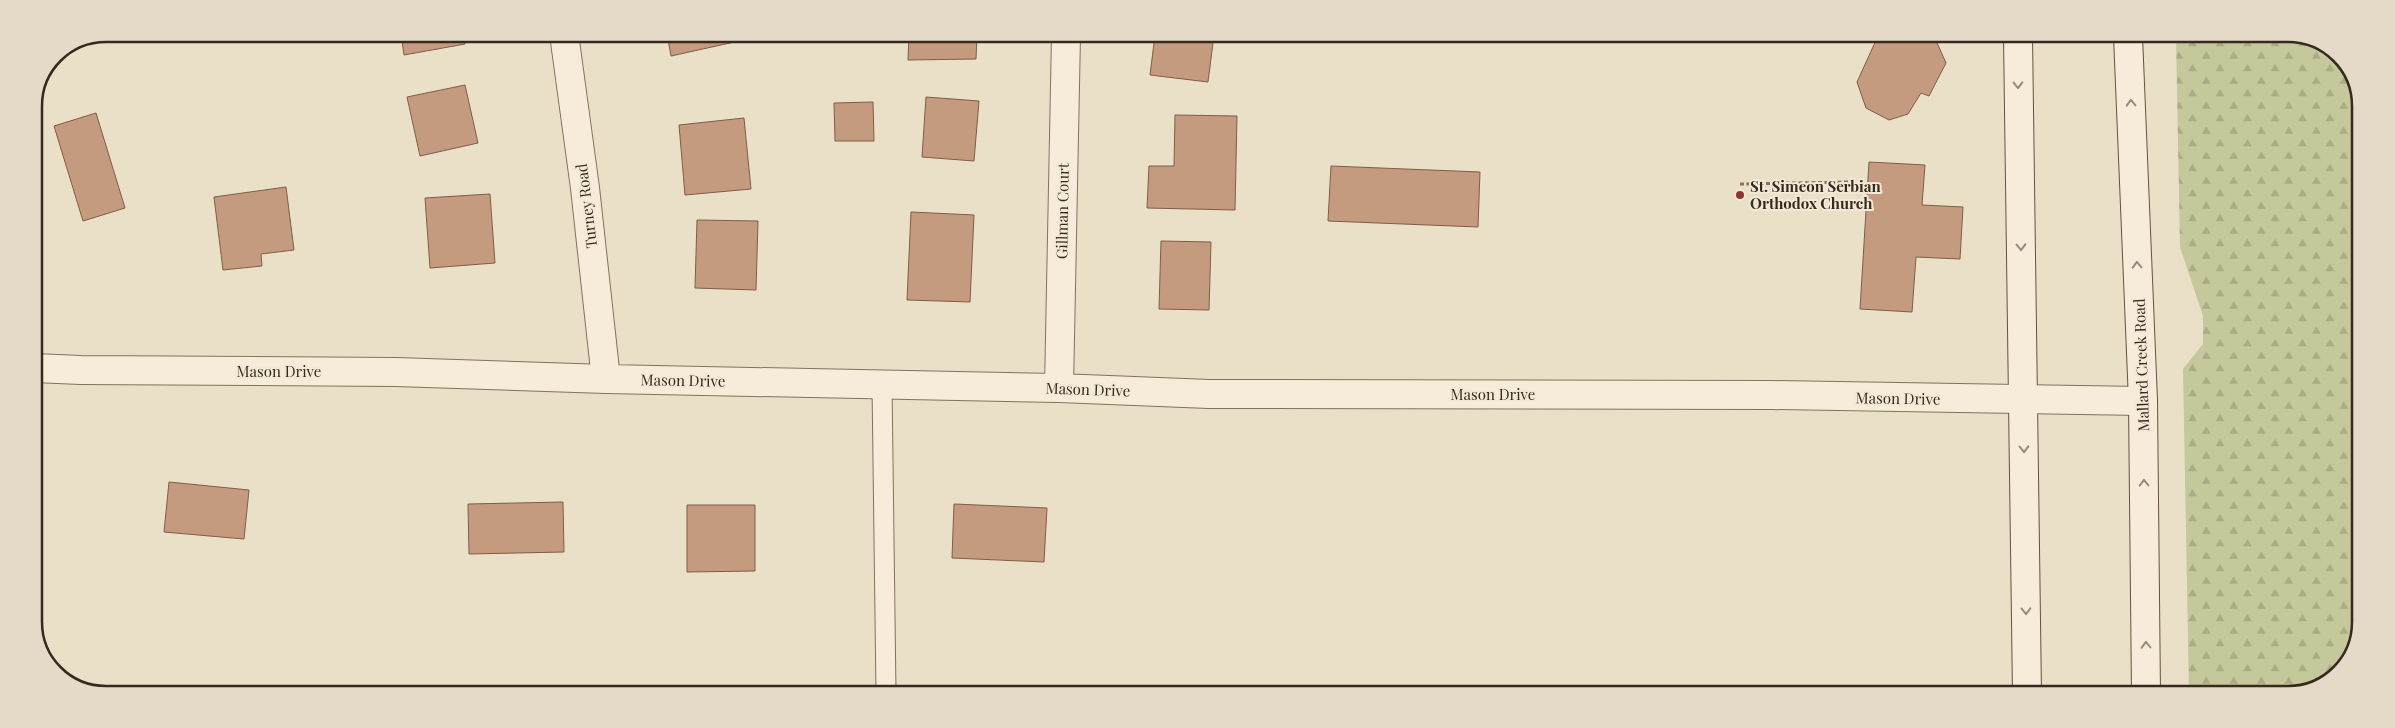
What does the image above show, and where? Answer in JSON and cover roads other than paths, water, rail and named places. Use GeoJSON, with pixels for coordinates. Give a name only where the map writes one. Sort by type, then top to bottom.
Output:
{"type":"FeatureCollection","features":[{"type":"Feature","properties":{"kind":"street","name":"Turney Road"},"geometry":{"type":"LineString","coordinates":[[565,42],[585,188],[606,379]]}},
{"type":"Feature","properties":{"kind":"street","name":"Gillman Court"},"geometry":{"type":"LineString","coordinates":[[1059,388],[1066,42]]}},
{"type":"Feature","properties":{"kind":"street"},"geometry":{"type":"LineString","coordinates":[[2018,42],[2027,686]]}},
{"type":"Feature","properties":{"kind":"street","name":"Mallard Creek Road"},"geometry":{"type":"LineString","coordinates":[[2128,42],[2143,401],[2146,686]]}},
{"type":"Feature","properties":{"kind":"street","name":"Mason Drive"},"geometry":{"type":"LineString","coordinates":[[43,368],[396,372],[606,379],[1059,388],[1209,394],[1772,395],[2143,401]]}},
{"type":"Feature","properties":{"kind":"lane"},"geometry":{"type":"LineString","coordinates":[[882,384],[886,686]]}},
{"type":"Feature","properties":{"kind":"place","name":"St. Simeon Serbian Orthodox Church"},"geometry":{"type":"Point","coordinates":[1740,195]}}]}
